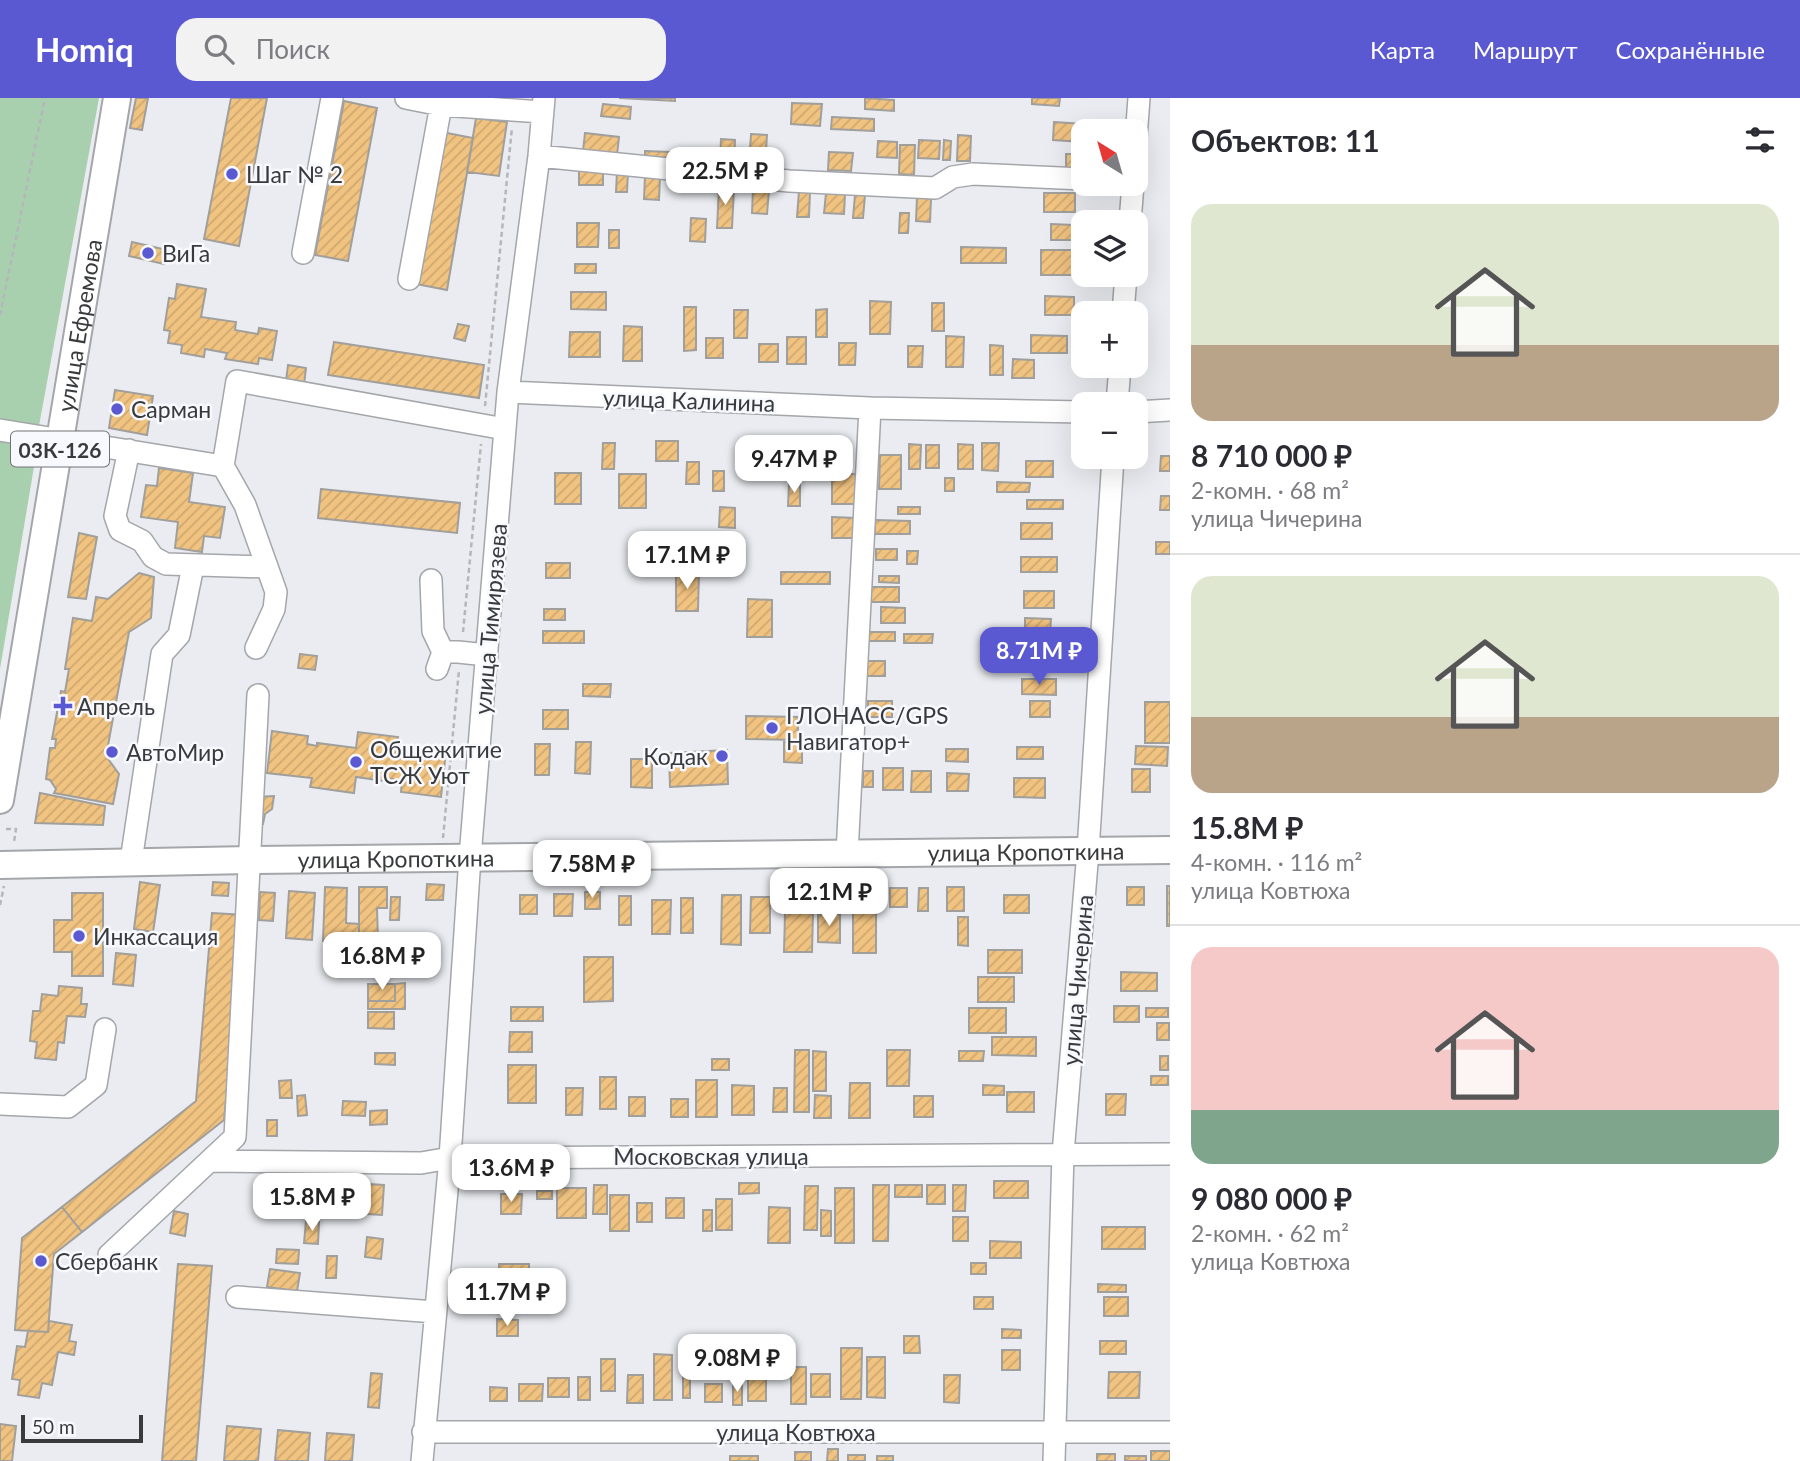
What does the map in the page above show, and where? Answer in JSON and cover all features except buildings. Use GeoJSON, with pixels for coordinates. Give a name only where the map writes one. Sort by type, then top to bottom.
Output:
{"type":"FeatureCollection","features":[{"type":"Feature","properties":{"kind":"main road","name":"улица Ефремова"},"geometry":{"type":"LineString","coordinates":[[0,800],[117,98]]}},
{"type":"Feature","properties":{"kind":"main road","name":"улица Кропоткина"},"geometry":{"type":"LineString","coordinates":[[6,867],[250,860],[1170,850]]}},
{"type":"Feature","properties":{"kind":"street"},"geometry":{"type":"LineString","coordinates":[[303,253],[332,98]]}},
{"type":"Feature","properties":{"kind":"street"},"geometry":{"type":"LineString","coordinates":[[406,98],[441,105],[514,110],[543,105]]}},
{"type":"Feature","properties":{"kind":"street"},"geometry":{"type":"LineString","coordinates":[[1137,119],[1139,98]]}},
{"type":"Feature","properties":{"kind":"street"},"geometry":{"type":"LineString","coordinates":[[409,279],[441,105]]}},
{"type":"Feature","properties":{"kind":"street","name":"улица Тимирязева"},"geometry":{"type":"LineString","coordinates":[[422,1461],[450,1158],[470,858],[508,393],[543,105]]}},
{"type":"Feature","properties":{"kind":"street"},"geometry":{"type":"LineString","coordinates":[[538,156],[789,181],[935,188],[953,177],[973,174],[1071,178]]}},
{"type":"Feature","properties":{"kind":"street"},"geometry":{"type":"LineString","coordinates":[[257,648],[274,609],[276,592],[245,505],[223,466],[237,382],[506,429]]}},
{"type":"Feature","properties":{"kind":"street","name":"улица Калинина"},"geometry":{"type":"LineString","coordinates":[[508,393],[870,408],[1071,412]]}},
{"type":"Feature","properties":{"kind":"street"},"geometry":{"type":"LineString","coordinates":[[847,853],[870,408]]}},
{"type":"Feature","properties":{"kind":"street"},"geometry":{"type":"LineString","coordinates":[[1148,411],[1170,410]]}},
{"type":"Feature","properties":{"kind":"street"},"geometry":{"type":"LineString","coordinates":[[0,430],[223,466]]}},
{"type":"Feature","properties":{"kind":"street"},"geometry":{"type":"LineString","coordinates":[[129,450],[115,516],[120,530],[142,541],[153,557],[166,564],[267,566]]}},
{"type":"Feature","properties":{"kind":"street","name":"улица Чичерина"},"geometry":{"type":"LineString","coordinates":[[1054,1461],[1063,1154],[1088,851],[1112,469]]}},
{"type":"Feature","properties":{"kind":"street"},"geometry":{"type":"LineString","coordinates":[[131,862],[162,654],[179,635],[192,566]]}},
{"type":"Feature","properties":{"kind":"street"},"geometry":{"type":"LineString","coordinates":[[431,580],[433,631],[440,661],[458,652],[487,656]]}},
{"type":"Feature","properties":{"kind":"street"},"geometry":{"type":"LineString","coordinates":[[108,1255],[235,1137],[258,695]]}},
{"type":"Feature","properties":{"kind":"street"},"geometry":{"type":"LineString","coordinates":[[0,1104],[68,1108],[96,1085],[105,1029]]}},
{"type":"Feature","properties":{"kind":"street","name":"Московская улица"},"geometry":{"type":"LineString","coordinates":[[211,1161],[421,1163],[450,1158],[1170,1154]]}},
{"type":"Feature","properties":{"kind":"street"},"geometry":{"type":"LineString","coordinates":[[237,1297],[435,1312]]}},
{"type":"Feature","properties":{"kind":"street","name":"улица Ковтюха"},"geometry":{"type":"LineString","coordinates":[[423,1432],[1170,1432]]}},
{"type":"Feature","properties":{"kind":"path"},"geometry":{"type":"LineString","coordinates":[[0,315],[45,98]]}},
{"type":"Feature","properties":{"kind":"path"},"geometry":{"type":"LineString","coordinates":[[462,641],[514,110]]}},
{"type":"Feature","properties":{"kind":"path"},"geometry":{"type":"LineString","coordinates":[[441,858],[459,668]]}},
{"type":"Feature","properties":{"kind":"path"},"geometry":{"type":"LineString","coordinates":[[0,905],[16,829],[6,829]]}},
{"type":"Feature","properties":{"kind":"green space"},"geometry":{"type":"Polygon","coordinates":[[[0,98],[99,98],[39,426],[0,419],[0,98]]]}},
{"type":"Feature","properties":{"kind":"green space"},"geometry":{"type":"Polygon","coordinates":[[[0,438],[38,443],[0,669],[0,438]]]}},
{"type":"Feature","properties":{"kind":"place","name":"Шаг № 2"},"geometry":{"type":"Point","coordinates":[232,174]}},
{"type":"Feature","properties":{"kind":"place","name":"ВиГа"},"geometry":{"type":"Point","coordinates":[148,253]}},
{"type":"Feature","properties":{"kind":"place","name":"Сарман"},"geometry":{"type":"Point","coordinates":[117,409]}},
{"type":"Feature","properties":{"kind":"place","name":"Апрель"},"geometry":{"type":"Point","coordinates":[63,706]}},
{"type":"Feature","properties":{"kind":"place","name":"ГЛОНАСС/GPS Навигатор+"},"geometry":{"type":"Point","coordinates":[772,728]}},
{"type":"Feature","properties":{"kind":"place","name":"АвтоМир"},"geometry":{"type":"Point","coordinates":[112,752]}},
{"type":"Feature","properties":{"kind":"place","name":"Кодак"},"geometry":{"type":"Point","coordinates":[722,756]}},
{"type":"Feature","properties":{"kind":"place","name":"Общежитие ТСЖ Уют"},"geometry":{"type":"Point","coordinates":[356,762]}},
{"type":"Feature","properties":{"kind":"place","name":"Инкассация"},"geometry":{"type":"Point","coordinates":[79,936]}},
{"type":"Feature","properties":{"kind":"place","name":"Сбербанк"},"geometry":{"type":"Point","coordinates":[41,1261]}}]}
